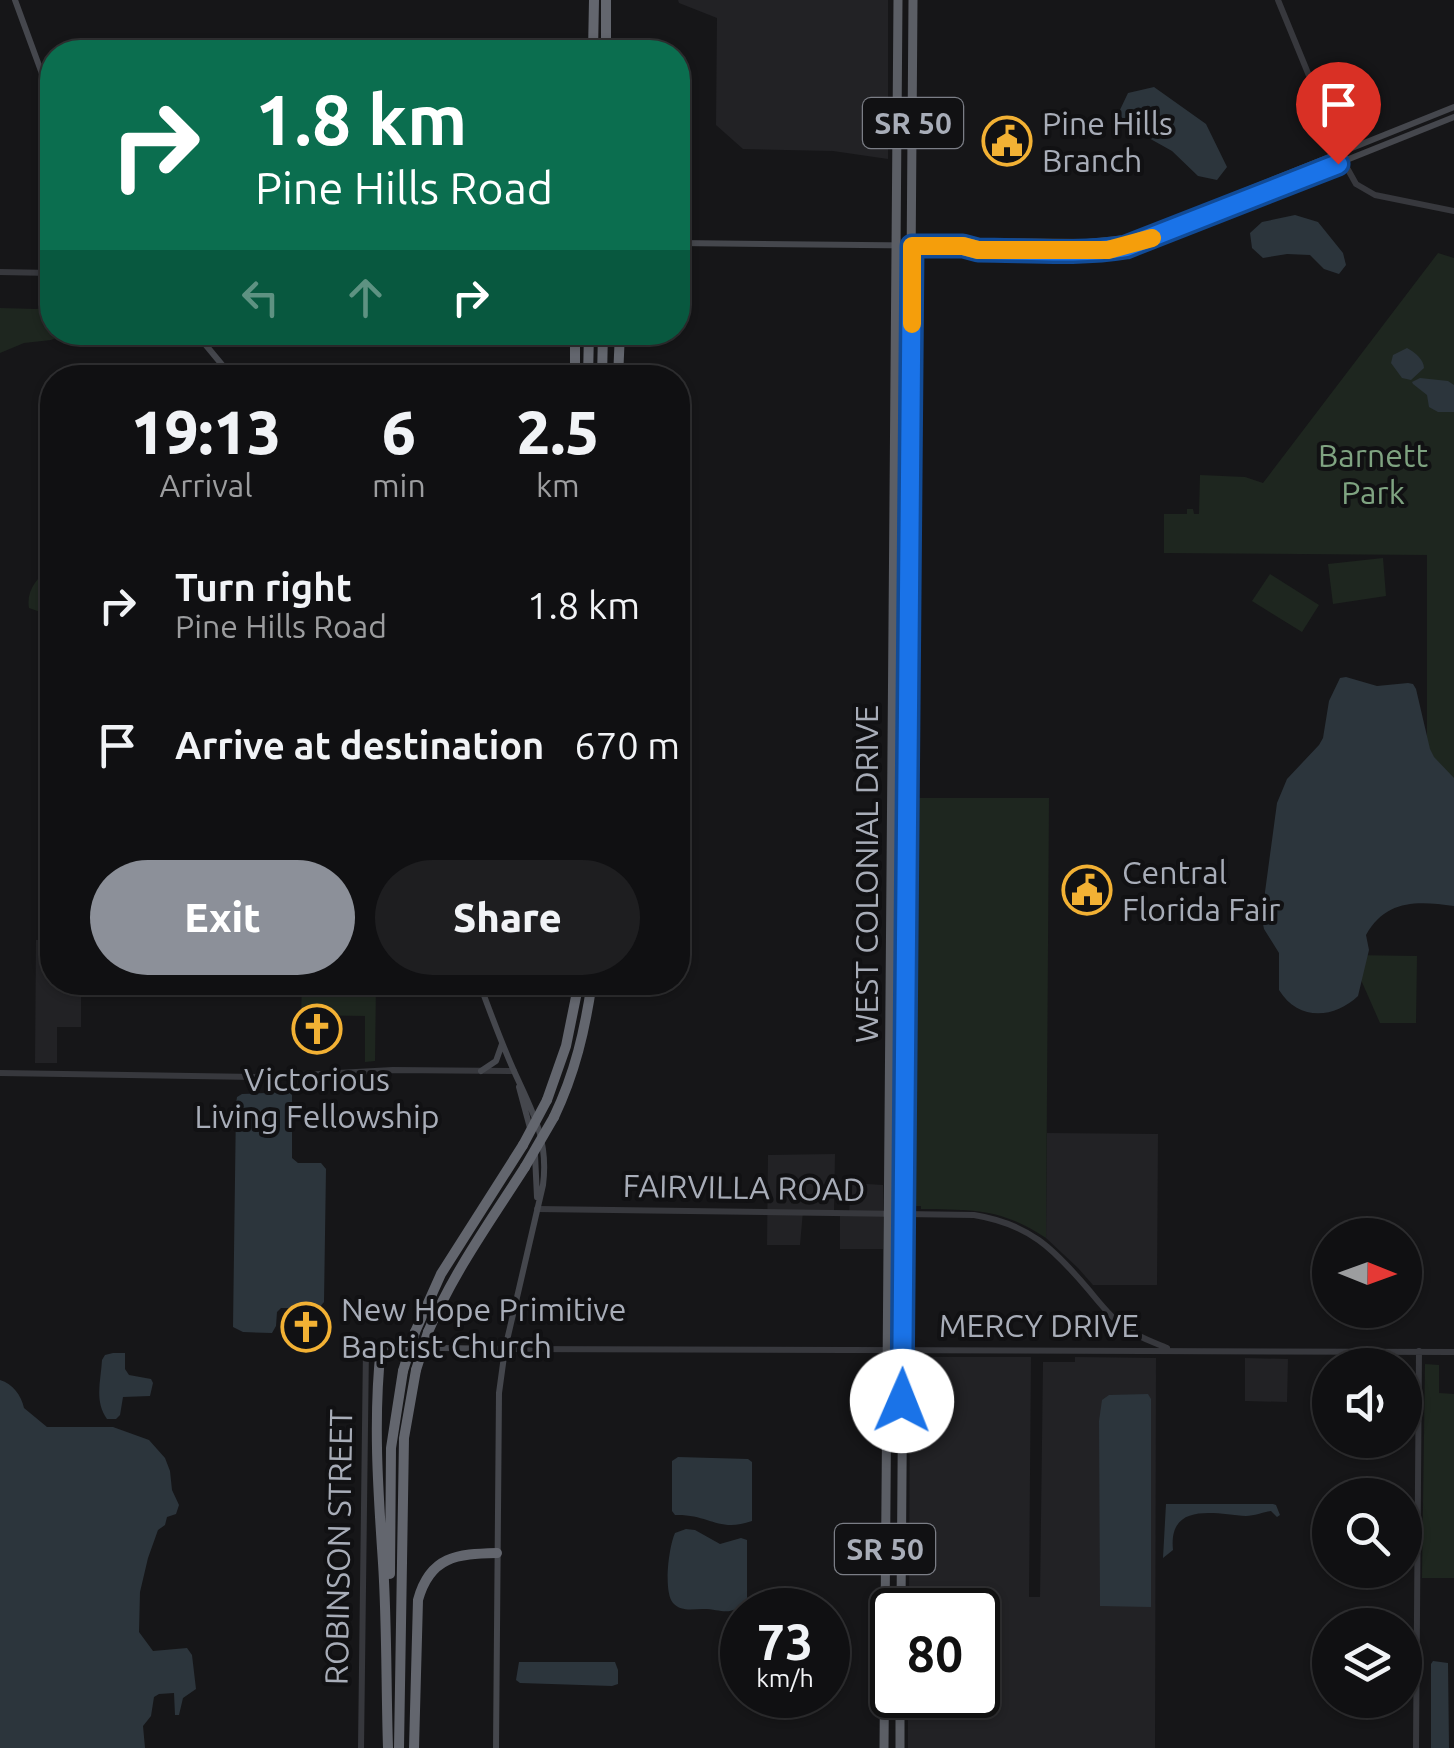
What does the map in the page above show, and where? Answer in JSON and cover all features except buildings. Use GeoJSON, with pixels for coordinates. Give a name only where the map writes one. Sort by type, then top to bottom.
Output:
{"type":"FeatureCollection","features":[{"type":"Feature","properties":{"kind":"highway"},"geometry":{"type":"LineString","coordinates":[[593,40],[594,0]]}},
{"type":"Feature","properties":{"kind":"highway"},"geometry":{"type":"LineString","coordinates":[[606,0],[606,40]]}},
{"type":"Feature","properties":{"kind":"highway","name":"WEST COLONIAL DRIVE"},"geometry":{"type":"LineString","coordinates":[[886,1588],[898,0]]}},
{"type":"Feature","properties":{"kind":"highway","name":"WEST COLONIAL DRIVE"},"geometry":{"type":"LineString","coordinates":[[901,1588],[913,0]]}},
{"type":"Feature","properties":{"kind":"highway"},"geometry":{"type":"LineString","coordinates":[[898,73],[905,100],[914,108]]}},
{"type":"Feature","properties":{"kind":"highway"},"geometry":{"type":"LineString","coordinates":[[895,388],[900,396],[902,426],[910,429]]}},
{"type":"Feature","properties":{"kind":"highway"},"geometry":{"type":"LineString","coordinates":[[895,434],[904,436],[910,470]]}},
{"type":"Feature","properties":{"kind":"highway"},"geometry":{"type":"LineString","coordinates":[[894,552],[904,554],[905,585],[909,590]]}},
{"type":"Feature","properties":{"kind":"highway"},"geometry":{"type":"LineString","coordinates":[[893,643],[898,650],[899,667],[908,672]]}},
{"type":"Feature","properties":{"kind":"highway"},"geometry":{"type":"LineString","coordinates":[[893,681],[904,686],[904,712],[908,717]]}},
{"type":"Feature","properties":{"kind":"highway"},"geometry":{"type":"LineString","coordinates":[[890,916],[906,917]]}},
{"type":"Feature","properties":{"kind":"highway"},"geometry":{"type":"LineString","coordinates":[[388,1748],[391,1448],[403,1371],[415,1332],[441,1274],[547,1100],[566,1046],[576,995]]}},
{"type":"Feature","properties":{"kind":"highway"},"geometry":{"type":"LineString","coordinates":[[399,1748],[404,1438],[416,1370],[438,1308],[554,1117],[585,1032],[590,995]]}},
{"type":"Feature","properties":{"kind":"highway"},"geometry":{"type":"LineString","coordinates":[[381,1347],[376,1432],[388,1748]]}},
{"type":"Feature","properties":{"kind":"highway"},"geometry":{"type":"LineString","coordinates":[[886,1526],[896,1530],[897,1572],[901,1578]]}},
{"type":"Feature","properties":{"kind":"highway"},"geometry":{"type":"LineString","coordinates":[[414,1748],[418,1600],[422,1584],[451,1557],[498,1553]]}},
{"type":"Feature","properties":{"kind":"highway","name":"WEST COLONIAL DRIVE"},"geometry":{"type":"LineString","coordinates":[[884,1718],[884,1748]]}},
{"type":"Feature","properties":{"kind":"highway"},"geometry":{"type":"LineString","coordinates":[[900,1718],[900,1748]]}},
{"type":"Feature","properties":{"kind":"main road"},"geometry":{"type":"LineString","coordinates":[[15,0],[40,69]]}},
{"type":"Feature","properties":{"kind":"main road"},"geometry":{"type":"LineString","coordinates":[[690,243],[968,246],[986,250],[1126,247],[1454,108]]}},
{"type":"Feature","properties":{"kind":"main road"},"geometry":{"type":"LineString","coordinates":[[968,246],[978,241],[1127,238],[1454,118]]}},
{"type":"Feature","properties":{"kind":"main road"},"geometry":{"type":"LineString","coordinates":[[986,250],[1013,241]]}},
{"type":"Feature","properties":{"kind":"main road"},"geometry":{"type":"LineString","coordinates":[[206,345],[222,365]]}},
{"type":"Feature","properties":{"kind":"main road"},"geometry":{"type":"LineString","coordinates":[[483,995],[514,1071],[536,1161],[536,1209],[505,1349],[497,1427],[496,1748]]}},
{"type":"Feature","properties":{"kind":"main road"},"geometry":{"type":"LineString","coordinates":[[481,1070],[496,1060],[502,1042]]}},
{"type":"Feature","properties":{"kind":"main road"},"geometry":{"type":"LineString","coordinates":[[381,1347],[505,1349]]}},
{"type":"Feature","properties":{"kind":"street"},"geometry":{"type":"LineString","coordinates":[[1278,0],[1351,177],[1375,195],[1454,211]]}},
{"type":"Feature","properties":{"kind":"street"},"geometry":{"type":"LineString","coordinates":[[0,272],[40,273]]}},
{"type":"Feature","properties":{"kind":"street"},"geometry":{"type":"LineString","coordinates":[[0,1074],[263,1077],[393,1070],[514,1071]]}},
{"type":"Feature","properties":{"kind":"street","name":"FAIRVILLA ROAD"},"geometry":{"type":"LineString","coordinates":[[536,1209],[995,1218],[1038,1238],[1061,1257],[1123,1326],[1174,1351]]}},
{"type":"Feature","properties":{"kind":"street"},"geometry":{"type":"LineString","coordinates":[[1145,1340],[1147,1351]]}},
{"type":"Feature","properties":{"kind":"street","name":"ROBINSON STREET"},"geometry":{"type":"LineString","coordinates":[[360,1748],[366,1347],[381,1347]]}},
{"type":"Feature","properties":{"kind":"street","name":"MERCY DRIVE"},"geometry":{"type":"LineString","coordinates":[[505,1349],[1312,1351]]}},
{"type":"Feature","properties":{"kind":"street","name":"MERCY DRIVE"},"geometry":{"type":"LineString","coordinates":[[1422,1351],[1454,1352]]}},
{"type":"Feature","properties":{"kind":"street"},"geometry":{"type":"LineString","coordinates":[[1416,1748],[1418,1458]]}},
{"type":"Feature","properties":{"kind":"shaded area"},"geometry":{"type":"Polygon","coordinates":[[[678,0],[888,0],[888,159],[833,151],[743,149],[716,125],[717,18],[678,0]]]}},
{"type":"Feature","properties":{"kind":"shaded area"},"geometry":{"type":"Polygon","coordinates":[[[1154,87],[1206,124],[1227,167],[1217,180],[1198,176],[1172,151],[1138,132],[1118,114],[1128,93],[1154,87]]]}},
{"type":"Feature","properties":{"kind":"shaded area"},"geometry":{"type":"Polygon","coordinates":[[[1295,215],[1318,222],[1343,253],[1346,265],[1339,274],[1324,269],[1310,255],[1263,258],[1252,248],[1250,233],[1262,222],[1295,215]]]}},
{"type":"Feature","properties":{"kind":"shaded area"},"geometry":{"type":"Polygon","coordinates":[[[1407,348],[1419,356],[1424,368],[1411,380],[1402,378],[1391,363],[1393,355],[1407,348]]]}},
{"type":"Feature","properties":{"kind":"shaded area"},"geometry":{"type":"Polygon","coordinates":[[[1420,378],[1454,385],[1454,412],[1438,412],[1429,407],[1427,395],[1412,382],[1420,378]]]}},
{"type":"Feature","properties":{"kind":"shaded area"},"geometry":{"type":"Polygon","coordinates":[[[1340,678],[1377,686],[1408,683],[1416,689],[1430,749],[1454,778],[1454,906],[1416,903],[1383,915],[1366,935],[1369,950],[1358,996],[1338,1009],[1306,1012],[1279,990],[1279,953],[1263,924],[1265,892],[1277,803],[1287,779],[1323,738],[1329,701],[1340,678]]]}},
{"type":"Feature","properties":{"kind":"shaded area"},"geometry":{"type":"Polygon","coordinates":[[[36,940],[40,940],[40,995],[81,995],[81,1027],[57,1027],[57,1063],[35,1063],[36,940]]]}},
{"type":"Feature","properties":{"kind":"shaded area"},"geometry":{"type":"Polygon","coordinates":[[[289,1092],[292,1158],[298,1163],[321,1163],[326,1169],[324,1302],[319,1308],[281,1308],[272,1333],[243,1332],[233,1327],[237,1097],[289,1092]]]}},
{"type":"Feature","properties":{"kind":"shaded area"},"geometry":{"type":"Polygon","coordinates":[[[1047,1133],[1158,1134],[1157,1285],[1093,1285],[1046,1238],[1047,1133]]]}},
{"type":"Feature","properties":{"kind":"shaded area"},"geometry":{"type":"Polygon","coordinates":[[[835,1154],[834,1211],[803,1211],[800,1245],[767,1245],[768,1155],[835,1154]]]}},
{"type":"Feature","properties":{"kind":"shaded area"},"geometry":{"type":"Polygon","coordinates":[[[851,1183],[883,1185],[883,1249],[840,1249],[840,1216],[849,1215],[851,1183]]]}},
{"type":"Feature","properties":{"kind":"shaded area"},"geometry":{"type":"Polygon","coordinates":[[[113,1353],[125,1353],[129,1375],[151,1379],[153,1383],[150,1396],[123,1397],[120,1415],[107,1419],[99,1398],[102,1360],[113,1353]]]}},
{"type":"Feature","properties":{"kind":"shaded area"},"geometry":{"type":"Polygon","coordinates":[[[910,1357],[1031,1357],[1029,1597],[1040,1597],[1043,1362],[1075,1362],[1075,1357],[1156,1358],[1155,1748],[908,1748],[908,1718],[1000,1718],[1000,1588],[909,1588],[910,1357]]]}},
{"type":"Feature","properties":{"kind":"shaded area"},"geometry":{"type":"Polygon","coordinates":[[[1245,1358],[1288,1359],[1287,1402],[1245,1401],[1245,1358]]]}},
{"type":"Feature","properties":{"kind":"shaded area"},"geometry":{"type":"Polygon","coordinates":[[[0,1380],[13,1387],[24,1408],[47,1427],[113,1427],[149,1440],[165,1458],[179,1505],[176,1514],[167,1517],[158,1530],[148,1558],[140,1592],[139,1632],[153,1651],[187,1648],[192,1655],[196,1689],[183,1698],[179,1715],[175,1715],[174,1693],[154,1697],[151,1716],[143,1726],[145,1748],[0,1748],[0,1380]]]}},
{"type":"Feature","properties":{"kind":"shaded area"},"geometry":{"type":"Polygon","coordinates":[[[1148,1394],[1151,1607],[1100,1606],[1102,1400],[1109,1395],[1148,1394]]]}},
{"type":"Feature","properties":{"kind":"shaded area"},"geometry":{"type":"Polygon","coordinates":[[[678,1457],[752,1462],[752,1521],[731,1525],[675,1515],[672,1461],[678,1457]]]}},
{"type":"Feature","properties":{"kind":"shaded area"},"geometry":{"type":"Polygon","coordinates":[[[1166,1504],[1273,1504],[1280,1515],[1277,1517],[1271,1511],[1249,1516],[1208,1513],[1186,1517],[1173,1534],[1173,1550],[1163,1558],[1166,1504]]]}},
{"type":"Feature","properties":{"kind":"shaded area"},"geometry":{"type":"Polygon","coordinates":[[[695,1530],[720,1544],[747,1540],[747,1588],[720,1588],[720,1610],[676,1606],[670,1597],[668,1579],[675,1533],[695,1530]]]}},
{"type":"Feature","properties":{"kind":"shaded area"},"geometry":{"type":"Polygon","coordinates":[[[1433,1661],[1448,1663],[1449,1748],[1431,1748],[1433,1661]]]}},
{"type":"Feature","properties":{"kind":"shaded area"},"geometry":{"type":"Polygon","coordinates":[[[519,1662],[615,1662],[618,1684],[520,1683],[516,1680],[519,1662]]]}},
{"type":"Feature","properties":{"kind":"green space","name":"Barnett Park"},"geometry":{"type":"Polygon","coordinates":[[[1438,253],[1454,258],[1454,860],[1427,790],[1427,555],[1164,553],[1164,514],[1187,514],[1187,509],[1193,509],[1194,514],[1199,514],[1200,475],[1245,477],[1263,483],[1438,253]]]}},
{"type":"Feature","properties":{"kind":"green space"},"geometry":{"type":"Polygon","coordinates":[[[0,308],[40,308],[40,341],[0,353],[0,308]]]}},
{"type":"Feature","properties":{"kind":"green space"},"geometry":{"type":"Polygon","coordinates":[[[1383,558],[1386,596],[1333,604],[1328,564],[1383,558]]]}},
{"type":"Feature","properties":{"kind":"green space"},"geometry":{"type":"Polygon","coordinates":[[[1270,574],[1319,605],[1302,632],[1252,601],[1270,574]]]}},
{"type":"Feature","properties":{"kind":"green space"},"geometry":{"type":"Polygon","coordinates":[[[40,577],[40,612],[29,608],[34,585],[40,577]]]}},
{"type":"Feature","properties":{"kind":"green space"},"geometry":{"type":"Polygon","coordinates":[[[916,798],[1049,798],[1046,1238],[1000,1216],[911,1206],[916,798]]]}},
{"type":"Feature","properties":{"kind":"green space"},"geometry":{"type":"Polygon","coordinates":[[[1350,955],[1417,956],[1416,1023],[1380,1023],[1350,955]]]}},
{"type":"Feature","properties":{"kind":"green space"},"geometry":{"type":"Polygon","coordinates":[[[302,995],[376,995],[375,1061],[365,1062],[365,1016],[301,1015],[302,995]]]}},
{"type":"Feature","properties":{"kind":"green space"},"geometry":{"type":"Polygon","coordinates":[[[1425,1364],[1439,1365],[1439,1393],[1454,1394],[1454,1578],[1422,1578],[1425,1364]]]}},
{"type":"Feature","properties":{"kind":"slow traffic"},"geometry":{"type":"LineString","coordinates":[[912,324],[912,246],[1108,250],[1152,238]]}},
{"type":"Feature","properties":{"kind":"place","name":"Pine Hills Branch"},"geometry":{"type":"Point","coordinates":[1007,141]}},
{"type":"Feature","properties":{"kind":"place","name":"Central Florida Fair"},"geometry":{"type":"Point","coordinates":[1087,890]}},
{"type":"Feature","properties":{"kind":"place","name":"Victorious Living Fellowship"},"geometry":{"type":"Point","coordinates":[317,1029]}},
{"type":"Feature","properties":{"kind":"place","name":"New Hope Primitive Baptist Church"},"geometry":{"type":"Point","coordinates":[306,1327]}},
{"type":"Feature","properties":{"kind":"route"},"geometry":{"type":"LineString","coordinates":[[902,1401],[912,246],[968,246],[978,250],[1126,247],[1338,164]]}}]}
